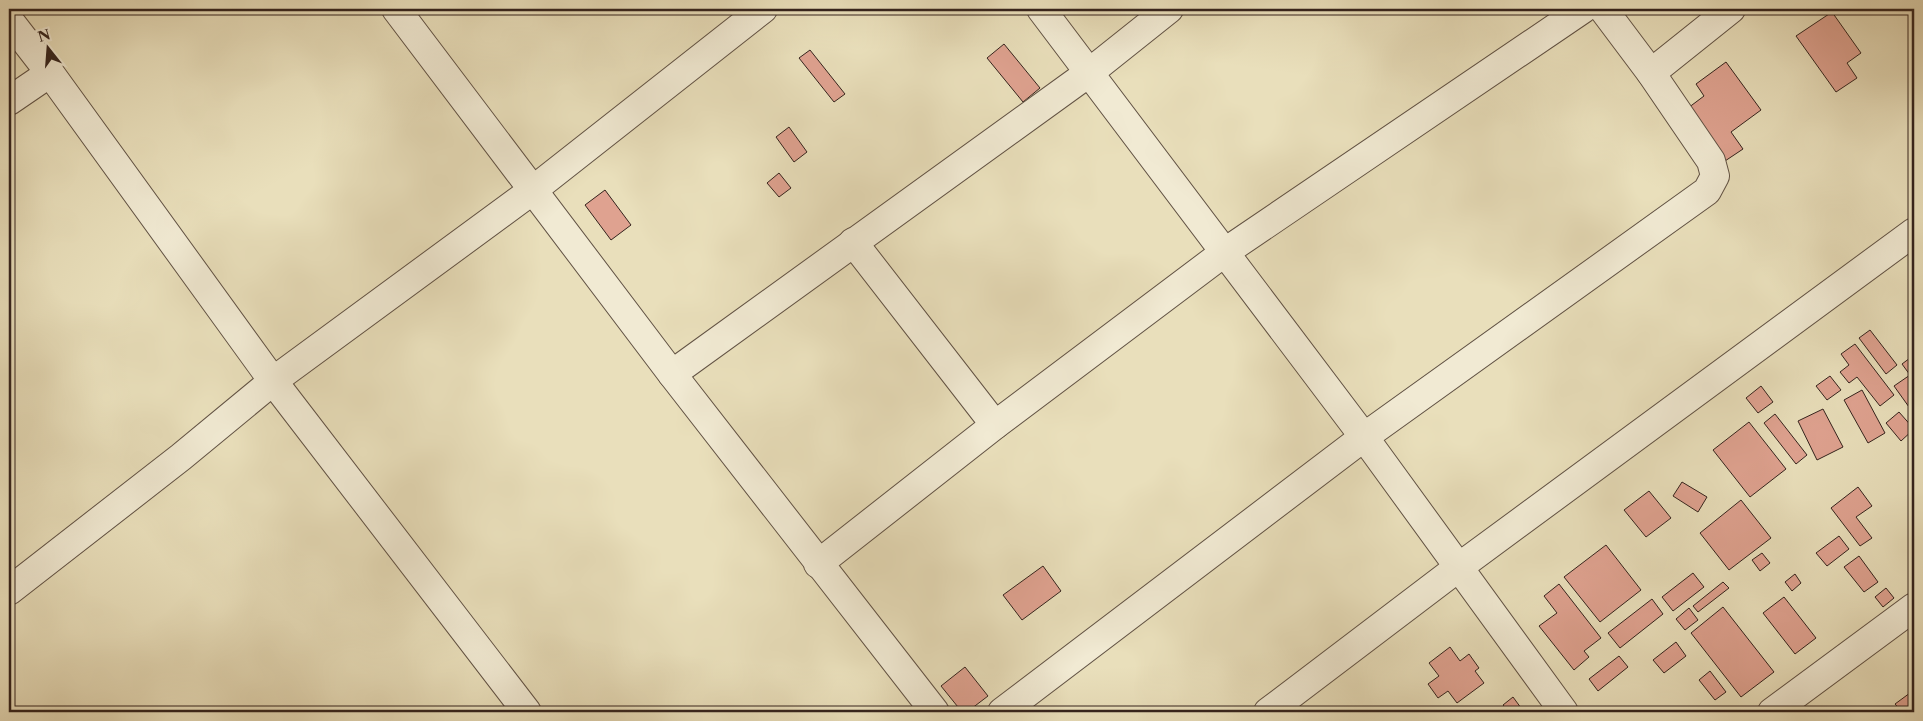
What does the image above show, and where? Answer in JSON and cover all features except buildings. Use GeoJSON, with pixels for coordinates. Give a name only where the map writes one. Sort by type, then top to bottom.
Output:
{"type":"FeatureCollection","features":[{"type":"Feature","properties":{"kind":"street"},"geometry":{"type":"LineString","coordinates":[[396,9],[672,374],[935,712]]}},
{"type":"Feature","properties":{"kind":"street"},"geometry":{"type":"LineString","coordinates":[[9,591],[180,457],[273,381],[533,190],[764,9]]}},
{"type":"Feature","properties":{"kind":"street"},"geometry":{"type":"LineString","coordinates":[[1041,9],[1364,437],[1564,712]]}},
{"type":"Feature","properties":{"kind":"street"},"geometry":{"type":"LineString","coordinates":[[672,374],[1090,72],[1169,9]]}},
{"type":"Feature","properties":{"kind":"street"},"geometry":{"type":"LineString","coordinates":[[818,564],[995,425],[1225,252],[1584,9]]}},
{"type":"Feature","properties":{"kind":"street"},"geometry":{"type":"LineString","coordinates":[[1002,712],[1364,437],[1707,191],[1716,176],[1711,161],[1651,73],[1603,9]]}},
{"type":"Feature","properties":{"kind":"street"},"geometry":{"type":"LineString","coordinates":[[1651,73],[1732,9]]}},
{"type":"Feature","properties":{"kind":"street"},"geometry":{"type":"LineString","coordinates":[[9,20],[50,73],[273,381],[528,712]]}},
{"type":"Feature","properties":{"kind":"street"},"geometry":{"type":"LineString","coordinates":[[9,101],[50,73]]}},
{"type":"Feature","properties":{"kind":"street"},"geometry":{"type":"LineString","coordinates":[[1268,712],[1459,567],[1914,232]]}},
{"type":"Feature","properties":{"kind":"street"},"geometry":{"type":"LineString","coordinates":[[853,242],[995,425]]}},
{"type":"Feature","properties":{"kind":"street"},"geometry":{"type":"LineString","coordinates":[[1772,712],[1914,607]]}}]}
